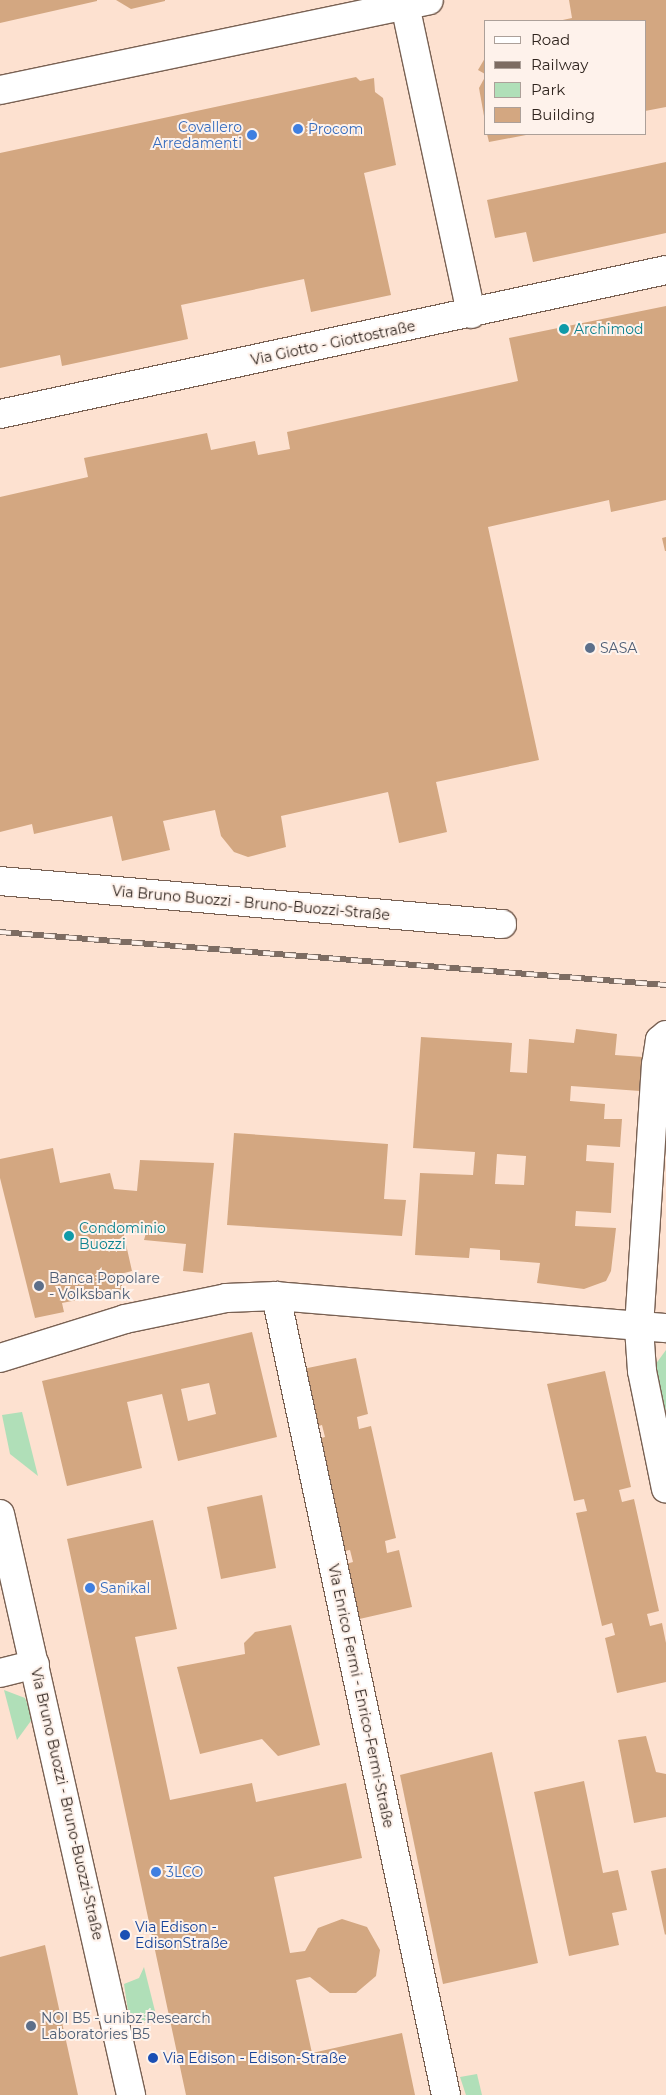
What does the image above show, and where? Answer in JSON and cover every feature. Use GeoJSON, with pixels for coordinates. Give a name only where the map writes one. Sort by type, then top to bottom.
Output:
{"type":"FeatureCollection","features":[{"type":"Feature","properties":{"kind":"street"},"geometry":{"type":"LineString","coordinates":[[0,90],[417,2],[472,314]]}},
{"type":"Feature","properties":{"kind":"street","name":"Via Giotto - Giottostraße"},"geometry":{"type":"LineString","coordinates":[[0,414],[472,314],[666,270]]}},
{"type":"Feature","properties":{"kind":"street","name":"Via Bruno Buozzi - Bruno-Buozzi-Straße"},"geometry":{"type":"LineString","coordinates":[[0,881],[502,924]]}},
{"type":"Feature","properties":{"kind":"street"},"geometry":{"type":"LineString","coordinates":[[666,1035],[660,1040],[656,1064],[653,1328],[642,1371],[666,1489]]}},
{"type":"Feature","properties":{"kind":"street"},"geometry":{"type":"LineString","coordinates":[[0,1358],[125,1319],[226,1298],[276,1296],[653,1328]]}},
{"type":"Feature","properties":{"kind":"street","name":"Via Enrico Fermi - Enrico-Fermi-Straße"},"geometry":{"type":"LineString","coordinates":[[276,1296],[446,2095]]}},
{"type":"Feature","properties":{"kind":"street","name":"Via Bruno Buozzi - Bruno-Buozzi-Straße"},"geometry":{"type":"LineString","coordinates":[[0,1514],[130,2095]]}},
{"type":"Feature","properties":{"kind":"street"},"geometry":{"type":"LineString","coordinates":[[0,1673],[35,1664]]}},
{"type":"Feature","properties":{"kind":"green space"},"geometry":{"type":"Polygon","coordinates":[[[666,1350],[666,1409],[664,1411],[655,1365],[666,1350]]]}},
{"type":"Feature","properties":{"kind":"green space"},"geometry":{"type":"Polygon","coordinates":[[[22,1412],[38,1476],[10,1454],[2,1415],[22,1412]]]}},
{"type":"Feature","properties":{"kind":"green space"},"geometry":{"type":"Polygon","coordinates":[[[4,1690],[25,1698],[33,1718],[17,1740],[4,1690]]]}},
{"type":"Feature","properties":{"kind":"green space"},"geometry":{"type":"Polygon","coordinates":[[[144,1967],[157,2019],[138,2024],[128,2011],[124,1984],[139,1978],[144,1967]]]}},
{"type":"Feature","properties":{"kind":"green space"},"geometry":{"type":"Polygon","coordinates":[[[477,2074],[482,2095],[466,2095],[460,2077],[477,2074]]]}},
{"type":"Feature","properties":{"kind":"building"},"geometry":{"type":"Polygon","coordinates":[[[0,0],[97,0],[97,1],[0,23],[0,0]]]}},
{"type":"Feature","properties":{"kind":"building"},"geometry":{"type":"Polygon","coordinates":[[[116,0],[165,0],[165,1],[131,9],[116,0]]]}},
{"type":"Feature","properties":{"kind":"building"},"geometry":{"type":"Polygon","coordinates":[[[569,0],[666,0],[666,107],[646,111],[646,20],[563,20],[572,18],[569,0]]]}},
{"type":"Feature","properties":{"kind":"building"},"geometry":{"type":"Polygon","coordinates":[[[483,61],[483,73],[478,70],[483,61]]]}},
{"type":"Feature","properties":{"kind":"building"},"geometry":{"type":"Polygon","coordinates":[[[356,77],[360,81],[374,78],[375,92],[383,98],[396,165],[364,173],[391,295],[311,312],[304,279],[181,305],[188,339],[62,366],[60,355],[0,368],[0,153],[356,77]]]}},
{"type":"Feature","properties":{"kind":"building"},"geometry":{"type":"Polygon","coordinates":[[[483,81],[483,110],[479,88],[483,81]]]}},
{"type":"Feature","properties":{"kind":"building"},"geometry":{"type":"Polygon","coordinates":[[[487,135],[526,135],[489,142],[487,135]]]}},
{"type":"Feature","properties":{"kind":"building"},"geometry":{"type":"Polygon","coordinates":[[[666,162],[666,233],[533,262],[526,232],[495,238],[487,200],[666,162]]]}},
{"type":"Feature","properties":{"kind":"building"},"geometry":{"type":"Polygon","coordinates":[[[666,306],[666,500],[611,512],[609,500],[488,527],[539,760],[436,782],[447,832],[399,843],[388,792],[281,816],[286,847],[248,857],[234,852],[221,836],[215,810],[163,821],[170,850],[122,861],[112,816],[34,834],[32,824],[0,832],[0,497],[88,477],[84,458],[207,433],[211,450],[255,441],[258,455],[290,449],[287,432],[518,381],[509,338],[666,306]]]}},
{"type":"Feature","properties":{"kind":"building"},"geometry":{"type":"Polygon","coordinates":[[[666,537],[666,551],[665,551],[662,538],[666,537]]]}},
{"type":"Feature","properties":{"kind":"building"},"geometry":{"type":"Polygon","coordinates":[[[576,1029],[617,1034],[615,1055],[643,1057],[640,1091],[571,1086],[570,1101],[605,1104],[604,1119],[622,1119],[620,1147],[587,1145],[586,1161],[614,1163],[611,1213],[576,1211],[575,1226],[616,1228],[611,1271],[606,1281],[584,1289],[537,1283],[540,1263],[500,1260],[500,1250],[470,1248],[469,1258],[415,1255],[420,1173],[473,1175],[475,1152],[413,1148],[421,1037],[512,1043],[510,1072],[527,1073],[529,1039],[574,1043],[576,1029]],[[497,1154],[495,1184],[524,1185],[526,1156],[497,1154]]]}},
{"type":"Feature","properties":{"kind":"building"},"geometry":{"type":"Polygon","coordinates":[[[234,1133],[388,1144],[384,1199],[406,1200],[402,1236],[227,1225],[234,1133]]]}},
{"type":"Feature","properties":{"kind":"building","name":"Condominio Buozzi"},"geometry":{"type":"Polygon","coordinates":[[[53,1148],[60,1183],[110,1173],[114,1189],[137,1191],[140,1160],[214,1163],[203,1273],[183,1271],[186,1244],[144,1240],[146,1233],[123,1231],[132,1271],[120,1274],[123,1291],[62,1303],[64,1312],[35,1318],[0,1178],[0,1159],[53,1148]]]}},
{"type":"Feature","properties":{"kind":"building"},"geometry":{"type":"Polygon","coordinates":[[[252,1332],[277,1437],[178,1461],[162,1394],[127,1402],[142,1468],[67,1486],[42,1381],[252,1332]],[[209,1383],[181,1389],[188,1421],[216,1414],[209,1383]]]}},
{"type":"Feature","properties":{"kind":"building"},"geometry":{"type":"Polygon","coordinates":[[[356,1358],[368,1414],[357,1417],[359,1429],[371,1426],[396,1538],[385,1541],[387,1553],[399,1550],[412,1607],[355,1620],[342,1565],[353,1562],[350,1550],[339,1552],[314,1440],[325,1437],[322,1425],[312,1428],[298,1370],[356,1358]]]}},
{"type":"Feature","properties":{"kind":"building"},"geometry":{"type":"Polygon","coordinates":[[[605,1371],[631,1487],[619,1490],[622,1502],[634,1499],[659,1611],[647,1614],[650,1626],[662,1623],[666,1643],[666,1682],[617,1693],[605,1638],[615,1635],[612,1623],[602,1626],[576,1513],[587,1511],[584,1499],[574,1501],[547,1384],[605,1371]]]}},
{"type":"Feature","properties":{"kind":"building"},"geometry":{"type":"Polygon","coordinates":[[[262,1495],[276,1568],[221,1579],[207,1507],[262,1495]]]}},
{"type":"Feature","properties":{"kind":"building"},"geometry":{"type":"Polygon","coordinates":[[[153,1520],[177,1629],[135,1637],[170,1800],[252,1783],[256,1802],[346,1783],[362,1858],[274,1877],[290,1953],[305,1951],[318,1928],[342,1919],[367,1927],[380,1950],[376,1976],[356,1993],[330,1993],[310,1977],[296,1980],[312,2053],[402,2033],[415,2095],[186,2095],[67,1539],[153,1520]]]}},
{"type":"Feature","properties":{"kind":"building"},"geometry":{"type":"Polygon","coordinates":[[[291,1625],[320,1745],[278,1756],[262,1739],[200,1754],[177,1667],[245,1654],[244,1643],[255,1632],[291,1625]]]}},
{"type":"Feature","properties":{"kind":"building"},"geometry":{"type":"Polygon","coordinates":[[[646,1736],[656,1772],[666,1774],[666,1817],[634,1823],[618,1740],[646,1736]]]}},
{"type":"Feature","properties":{"kind":"building"},"geometry":{"type":"Polygon","coordinates":[[[492,1752],[538,1963],[443,1984],[400,1775],[492,1752]]]}},
{"type":"Feature","properties":{"kind":"building"},"geometry":{"type":"Polygon","coordinates":[[[584,1781],[603,1873],[618,1870],[627,1910],[612,1913],[619,1945],[569,1956],[534,1792],[584,1781]]]}},
{"type":"Feature","properties":{"kind":"building"},"geometry":{"type":"Polygon","coordinates":[[[666,1868],[666,1934],[665,1935],[651,1871],[666,1868]]]}},
{"type":"Feature","properties":{"kind":"building","name":"NOI B5 - unibz Research Laboratories B5"},"geometry":{"type":"Polygon","coordinates":[[[45,1945],[78,2095],[0,2095],[0,1957],[45,1945]]]}},
{"type":"Feature","properties":{"kind":"railway"},"geometry":{"type":"LineString","coordinates":[[0,932],[666,985]]}},
{"type":"Feature","properties":{"kind":"place","name":"Procom"},"geometry":{"type":"Point","coordinates":[298,129]}},
{"type":"Feature","properties":{"kind":"place","name":"Covallero Arredamenti"},"geometry":{"type":"Point","coordinates":[252,135]}},
{"type":"Feature","properties":{"kind":"place","name":"Archimod"},"geometry":{"type":"Point","coordinates":[564,329]}},
{"type":"Feature","properties":{"kind":"place","name":"SASA"},"geometry":{"type":"Point","coordinates":[590,648]}},
{"type":"Feature","properties":{"kind":"place","name":"Condominio Buozzi"},"geometry":{"type":"Point","coordinates":[69,1236]}},
{"type":"Feature","properties":{"kind":"place","name":"Banca Popolare - Volksbank"},"geometry":{"type":"Point","coordinates":[39,1286]}},
{"type":"Feature","properties":{"kind":"place","name":"Sanikal"},"geometry":{"type":"Point","coordinates":[90,1588]}},
{"type":"Feature","properties":{"kind":"place","name":"3LCO"},"geometry":{"type":"Point","coordinates":[156,1872]}},
{"type":"Feature","properties":{"kind":"place","name":"Via Edison - EdisonStraße"},"geometry":{"type":"Point","coordinates":[125,1935]}},
{"type":"Feature","properties":{"kind":"place","name":"NOI B5 - unibz Research Laboratories B5"},"geometry":{"type":"Point","coordinates":[31,2026]}},
{"type":"Feature","properties":{"kind":"place","name":"Via Edison - Edison-Straße"},"geometry":{"type":"Point","coordinates":[153,2058]}}]}
